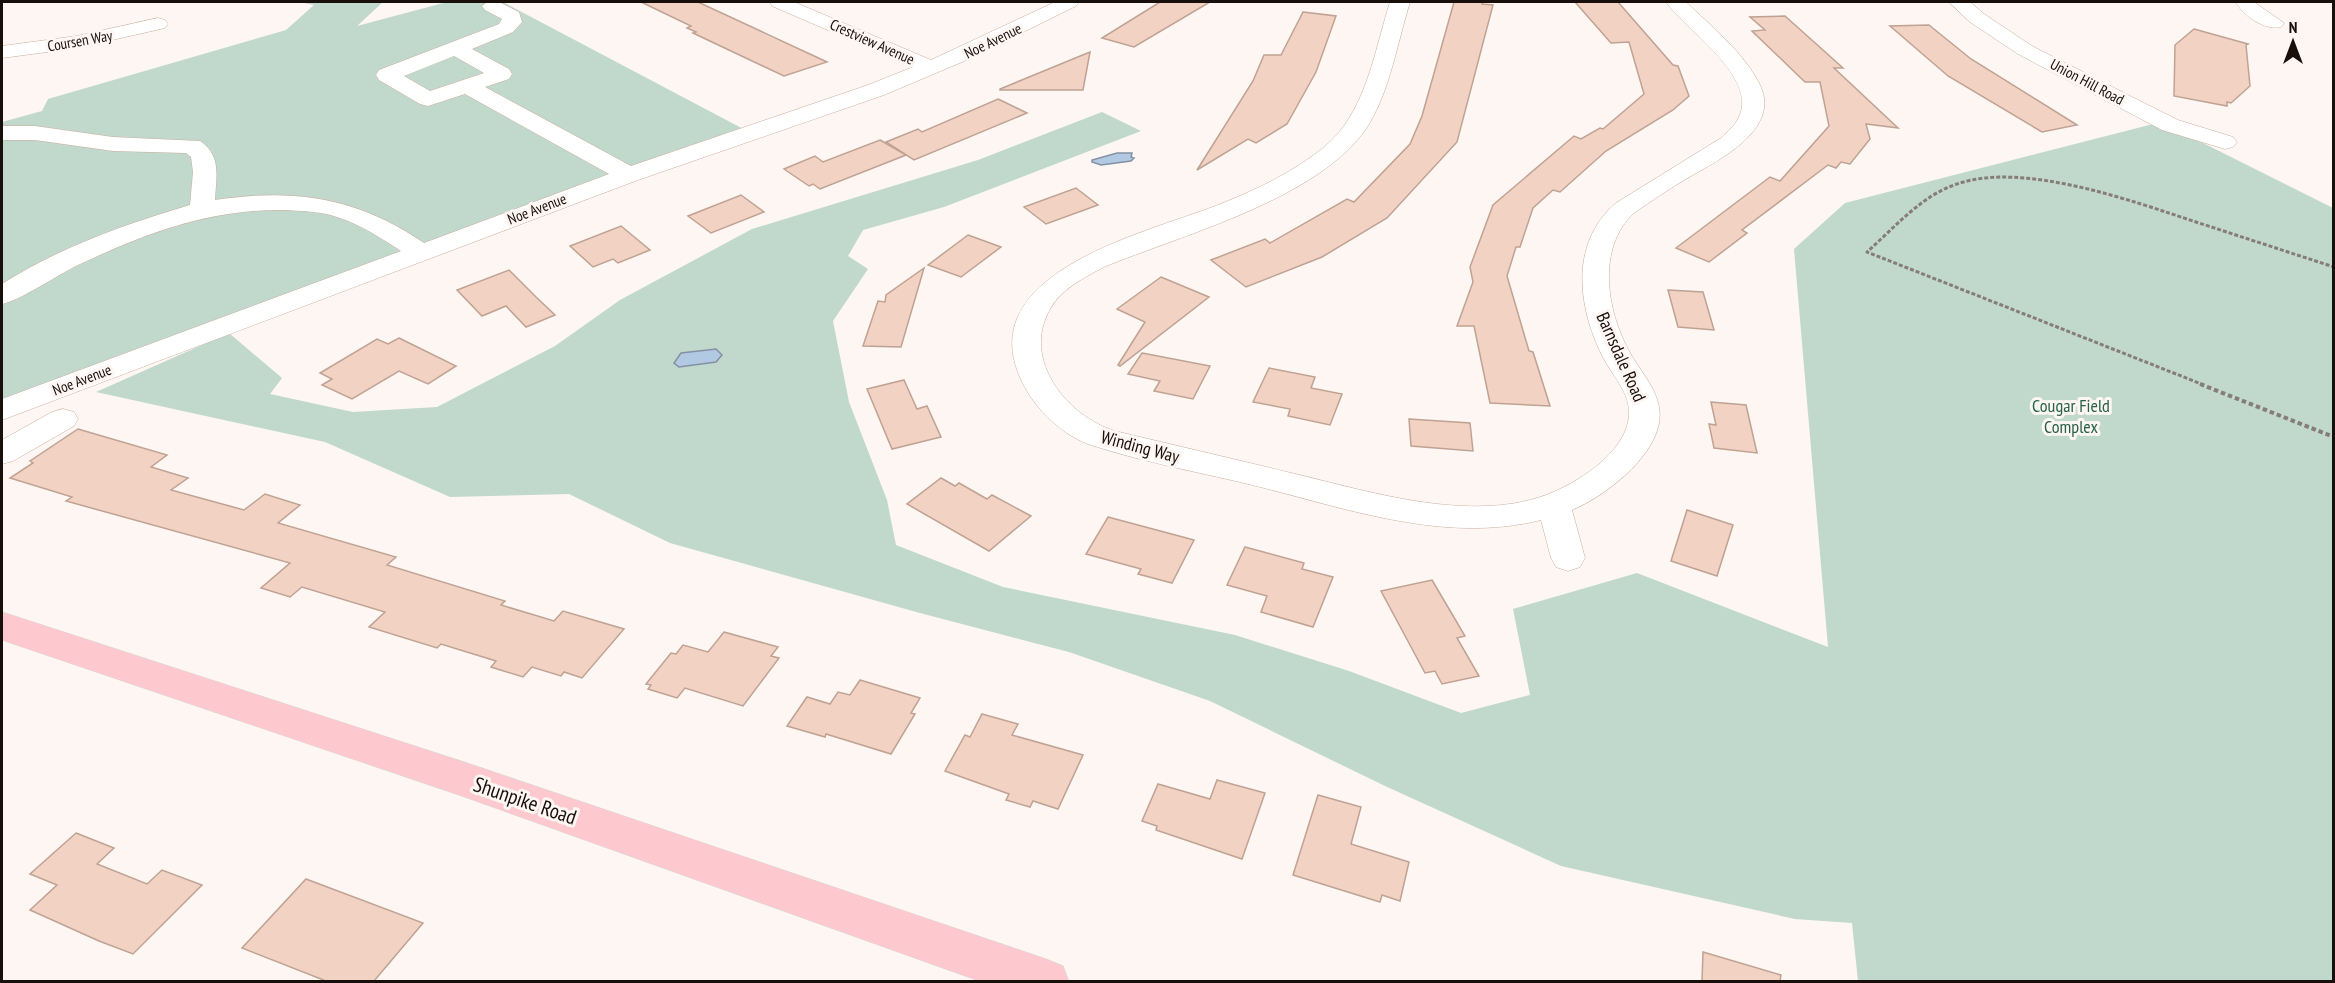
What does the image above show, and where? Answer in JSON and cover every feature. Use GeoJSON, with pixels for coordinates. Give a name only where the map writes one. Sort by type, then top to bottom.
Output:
{"type":"FeatureCollection","features":[{"type":"Feature","properties":{"kind":"main road","name":"Shunpike Road"},"geometry":{"type":"LineString","coordinates":[[2,626],[467,780],[1046,981]]}},
{"type":"Feature","properties":{"kind":"street","name":"Crestview Avenue"},"geometry":{"type":"LineString","coordinates":[[779,2],[932,68]]}},
{"type":"Feature","properties":{"kind":"street","name":"Noe Avenue"},"geometry":{"type":"LineString","coordinates":[[2,410],[629,175],[763,130],[932,68],[1008,34],[1069,2]]}},
{"type":"Feature","properties":{"kind":"street","name":"Winding Way"},"geometry":{"type":"LineString","coordinates":[[1400,2],[1370,95],[1354,129],[1336,148],[1285,183],[1252,199],[1122,249],[1070,275],[1050,291],[1034,310],[1026,331],[1028,363],[1038,386],[1065,417],[1092,434],[1130,446],[1407,511],[1450,517],[1492,517],[1533,512],[1554,505]]}},
{"type":"Feature","properties":{"kind":"street","name":"Barnsdale Road"},"geometry":{"type":"LineString","coordinates":[[1554,505],[1584,493],[1608,474],[1627,453],[1641,432],[1644,420],[1641,396],[1620,361],[1598,307],[1594,278],[1596,260],[1605,235],[1622,210],[1742,133],[1754,110],[1752,85],[1676,2]]}},
{"type":"Feature","properties":{"kind":"street","name":"Union Hill Road"},"geometry":{"type":"LineString","coordinates":[[1959,2],[1977,18],[2025,50],[2170,125],[2225,142]]}},
{"type":"Feature","properties":{"kind":"street"},"geometry":{"type":"LineString","coordinates":[[2245,2],[2248,7],[2274,23]]}},
{"type":"Feature","properties":{"kind":"street"},"geometry":{"type":"LineString","coordinates":[[457,49],[501,75],[428,99],[387,75],[499,32],[512,22],[512,16],[492,6]]}},
{"type":"Feature","properties":{"kind":"street","name":"Coursen Way"},"geometry":{"type":"LineString","coordinates":[[2,52],[77,42],[158,24]]}},
{"type":"Feature","properties":{"kind":"street"},"geometry":{"type":"LineString","coordinates":[[466,86],[629,175]]}},
{"type":"Feature","properties":{"kind":"street"},"geometry":{"type":"LineString","coordinates":[[2,133],[34,133],[113,144],[192,146],[199,150],[205,158],[202,198],[204,209]]}},
{"type":"Feature","properties":{"kind":"street"},"geometry":{"type":"LineString","coordinates":[[2,296],[62,260],[169,219],[204,209],[261,204],[320,205],[357,215],[389,230],[421,253]]}},
{"type":"Feature","properties":{"kind":"street"},"geometry":{"type":"LineString","coordinates":[[2,454],[63,419]]}},
{"type":"Feature","properties":{"kind":"street"},"geometry":{"type":"LineString","coordinates":[[1554,505],[1568,558]]}},
{"type":"Feature","properties":{"kind":"path"},"geometry":{"type":"LineString","coordinates":[[2334,267],[2119,197],[2079,186],[2013,178],[1982,179],[1958,183],[1935,193],[1867,252],[2334,437]]}},
{"type":"Feature","properties":{"kind":"green space"},"geometry":{"type":"Polygon","coordinates":[[[299,2],[383,2],[357,26],[447,2],[503,2],[749,132],[399,257],[2,409],[2,122],[42,111],[48,99],[286,30],[314,5],[299,2]]]}},
{"type":"Feature","properties":{"kind":"green space","name":"Cougar Field Complex"},"geometry":{"type":"Polygon","coordinates":[[[1102,112],[1141,131],[944,207],[863,230],[848,256],[868,269],[833,321],[849,402],[887,500],[896,545],[1003,587],[1235,635],[1349,671],[1461,713],[1530,695],[1513,609],[1637,573],[1828,647],[1794,249],[1845,203],[2161,122],[2333,208],[2333,981],[1858,981],[1852,923],[1795,919],[1561,866],[1385,786],[1210,701],[1069,652],[670,543],[569,494],[450,497],[325,442],[96,392],[229,333],[282,378],[270,394],[353,412],[437,407],[555,346],[620,300],[752,229],[978,160],[1102,112]]]}},
{"type":"Feature","properties":{"kind":"water"},"geometry":{"type":"Polygon","coordinates":[[[1117,153],[1132,153],[1131,157],[1134,158],[1131,161],[1101,165],[1092,162],[1092,160],[1117,153]]]}},
{"type":"Feature","properties":{"kind":"water"},"geometry":{"type":"Polygon","coordinates":[[[716,349],[722,355],[716,362],[679,367],[674,363],[681,353],[716,349]]]}},
{"type":"Feature","properties":{"kind":"building"},"geometry":{"type":"Polygon","coordinates":[[[641,2],[698,2],[827,62],[784,76],[693,33],[696,32],[687,28],[691,26],[641,2]]]}},
{"type":"Feature","properties":{"kind":"building"},"geometry":{"type":"Polygon","coordinates":[[[1160,2],[1210,2],[1134,47],[1102,38],[1160,2]]]}},
{"type":"Feature","properties":{"kind":"building"},"geometry":{"type":"Polygon","coordinates":[[[1454,2],[1483,2],[1482,4],[1493,5],[1457,142],[1387,218],[1322,257],[1246,287],[1211,260],[1265,239],[1270,243],[1347,199],[1354,202],[1410,144],[1422,116],[1454,2]]]}},
{"type":"Feature","properties":{"kind":"building"},"geometry":{"type":"Polygon","coordinates":[[[1575,2],[1618,2],[1673,65],[1678,66],[1689,96],[1673,110],[1606,151],[1560,192],[1553,190],[1533,208],[1520,247],[1516,247],[1507,276],[1529,351],[1533,352],[1550,406],[1490,403],[1474,326],[1457,326],[1473,282],[1470,267],[1493,205],[1574,136],[1581,139],[1600,128],[1603,129],[1644,94],[1629,42],[1611,43],[1575,2]]]}},
{"type":"Feature","properties":{"kind":"building"},"geometry":{"type":"Polygon","coordinates":[[[1303,12],[1336,16],[1316,72],[1287,124],[1256,143],[1248,139],[1197,170],[1253,81],[1264,55],[1281,55],[1303,12]]]}},
{"type":"Feature","properties":{"kind":"building"},"geometry":{"type":"Polygon","coordinates":[[[1785,16],[1843,68],[1834,68],[1898,128],[1866,124],[1870,139],[1850,164],[1841,162],[1836,168],[1828,165],[1742,230],[1747,233],[1709,262],[1676,248],[1770,177],[1780,181],[1829,126],[1820,82],[1805,82],[1752,31],[1765,30],[1750,17],[1785,16]]]}},
{"type":"Feature","properties":{"kind":"building"},"geometry":{"type":"Polygon","coordinates":[[[1929,25],[1971,59],[2077,125],[2042,132],[1948,76],[1890,26],[1929,25]]]}},
{"type":"Feature","properties":{"kind":"building"},"geometry":{"type":"Polygon","coordinates":[[[2194,29],[2248,44],[2246,45],[2250,86],[2231,103],[2227,102],[2227,106],[2174,96],[2175,45],[2194,29]]]}},
{"type":"Feature","properties":{"kind":"building"},"geometry":{"type":"Polygon","coordinates":[[[1090,52],[1083,90],[1000,90],[1000,89],[1090,52]]]}},
{"type":"Feature","properties":{"kind":"building"},"geometry":{"type":"Polygon","coordinates":[[[998,99],[1027,113],[914,160],[886,142],[918,129],[922,132],[998,99]]]}},
{"type":"Feature","properties":{"kind":"building"},"geometry":{"type":"Polygon","coordinates":[[[880,140],[906,155],[820,189],[813,184],[809,186],[784,169],[815,156],[823,162],[880,140]]]}},
{"type":"Feature","properties":{"kind":"building"},"geometry":{"type":"Polygon","coordinates":[[[1076,188],[1098,205],[1046,224],[1024,207],[1076,188]]]}},
{"type":"Feature","properties":{"kind":"building"},"geometry":{"type":"Polygon","coordinates":[[[741,195],[764,212],[711,233],[688,216],[741,195]]]}},
{"type":"Feature","properties":{"kind":"building"},"geometry":{"type":"Polygon","coordinates":[[[621,226],[650,250],[618,263],[613,259],[593,267],[570,246],[621,226]]]}},
{"type":"Feature","properties":{"kind":"building"},"geometry":{"type":"Polygon","coordinates":[[[968,235],[1001,247],[961,277],[928,265],[968,235]]]}},
{"type":"Feature","properties":{"kind":"building"},"geometry":{"type":"Polygon","coordinates":[[[924,268],[901,347],[863,346],[878,301],[885,302],[886,295],[924,268]]]}},
{"type":"Feature","properties":{"kind":"building"},"geometry":{"type":"Polygon","coordinates":[[[509,270],[555,315],[526,327],[506,306],[482,316],[457,290],[509,270]]]}},
{"type":"Feature","properties":{"kind":"building"},"geometry":{"type":"Polygon","coordinates":[[[1161,277],[1209,297],[1120,366],[1118,365],[1145,322],[1117,309],[1161,277]]]}},
{"type":"Feature","properties":{"kind":"building"},"geometry":{"type":"Polygon","coordinates":[[[1668,290],[1703,292],[1714,330],[1678,327],[1668,290]]]}},
{"type":"Feature","properties":{"kind":"building"},"geometry":{"type":"Polygon","coordinates":[[[399,338],[456,366],[428,384],[399,371],[352,399],[322,385],[332,379],[320,373],[377,339],[388,344],[399,338]]]}},
{"type":"Feature","properties":{"kind":"building"},"geometry":{"type":"Polygon","coordinates":[[[1142,353],[1210,366],[1193,399],[1154,391],[1160,381],[1128,374],[1142,353]]]}},
{"type":"Feature","properties":{"kind":"building"},"geometry":{"type":"Polygon","coordinates":[[[1269,368],[1315,377],[1311,388],[1342,394],[1330,425],[1288,416],[1290,409],[1253,402],[1269,368]]]}},
{"type":"Feature","properties":{"kind":"building"},"geometry":{"type":"Polygon","coordinates":[[[904,380],[917,409],[927,406],[941,437],[892,449],[867,389],[904,380]]]}},
{"type":"Feature","properties":{"kind":"building"},"geometry":{"type":"Polygon","coordinates":[[[1711,402],[1746,405],[1757,453],[1714,448],[1709,424],[1716,425],[1711,402]]]}},
{"type":"Feature","properties":{"kind":"building"},"geometry":{"type":"Polygon","coordinates":[[[1409,419],[1470,423],[1473,451],[1411,446],[1409,419]]]}},
{"type":"Feature","properties":{"kind":"building"},"geometry":{"type":"Polygon","coordinates":[[[78,429],[167,455],[151,467],[188,478],[171,490],[244,510],[265,494],[300,505],[278,523],[396,557],[387,565],[505,601],[501,605],[554,621],[563,611],[624,629],[582,678],[564,672],[561,676],[532,667],[523,677],[491,667],[496,661],[441,644],[437,648],[369,627],[385,612],[302,587],[290,597],[261,588],[290,563],[66,501],[72,497],[10,478],[33,463],[30,461],[78,429]]]}},
{"type":"Feature","properties":{"kind":"building"},"geometry":{"type":"Polygon","coordinates":[[[941,478],[955,486],[959,483],[987,499],[992,495],[1031,516],[989,551],[907,504],[941,478]]]}},
{"type":"Feature","properties":{"kind":"building"},"geometry":{"type":"Polygon","coordinates":[[[1687,510],[1733,525],[1717,576],[1671,561],[1687,510]]]}},
{"type":"Feature","properties":{"kind":"building"},"geometry":{"type":"Polygon","coordinates":[[[1108,517],[1194,540],[1172,583],[1138,574],[1141,569],[1086,554],[1108,517]]]}},
{"type":"Feature","properties":{"kind":"building"},"geometry":{"type":"Polygon","coordinates":[[[1245,547],[1304,563],[1302,569],[1333,577],[1313,627],[1261,612],[1267,596],[1227,585],[1245,547]]]}},
{"type":"Feature","properties":{"kind":"building"},"geometry":{"type":"Polygon","coordinates":[[[1432,580],[1465,636],[1457,638],[1479,676],[1442,684],[1435,671],[1425,673],[1381,591],[1432,580]]]}},
{"type":"Feature","properties":{"kind":"building"},"geometry":{"type":"Polygon","coordinates":[[[724,632],[778,647],[771,656],[779,658],[743,706],[685,688],[677,698],[648,689],[651,685],[646,684],[671,653],[676,654],[683,645],[708,652],[724,632]]]}},
{"type":"Feature","properties":{"kind":"building"},"geometry":{"type":"Polygon","coordinates":[[[860,680],[920,698],[911,713],[915,714],[891,754],[826,734],[825,737],[787,726],[807,697],[830,704],[838,692],[850,695],[860,680]]]}},
{"type":"Feature","properties":{"kind":"building"},"geometry":{"type":"Polygon","coordinates":[[[982,714],[1018,724],[1012,735],[1083,755],[1058,809],[1033,801],[1030,807],[1006,800],[1009,794],[945,771],[965,735],[970,737],[982,714]]]}},
{"type":"Feature","properties":{"kind":"building"},"geometry":{"type":"Polygon","coordinates":[[[1217,780],[1265,793],[1242,859],[1156,830],[1157,826],[1142,821],[1158,784],[1210,799],[1217,780]]]}},
{"type":"Feature","properties":{"kind":"building"},"geometry":{"type":"Polygon","coordinates":[[[1318,795],[1361,807],[1351,844],[1409,862],[1400,901],[1382,895],[1380,902],[1293,875],[1318,795]]]}},
{"type":"Feature","properties":{"kind":"building"},"geometry":{"type":"Polygon","coordinates":[[[76,833],[114,848],[97,864],[147,884],[162,870],[202,885],[133,954],[99,941],[30,910],[57,885],[30,874],[76,833]]]}},
{"type":"Feature","properties":{"kind":"building"},"geometry":{"type":"Polygon","coordinates":[[[306,879],[423,923],[374,981],[326,981],[242,948],[306,879]]]}},
{"type":"Feature","properties":{"kind":"building"},"geometry":{"type":"Polygon","coordinates":[[[1703,952],[1781,975],[1780,981],[1702,981],[1703,952]]]}}]}
